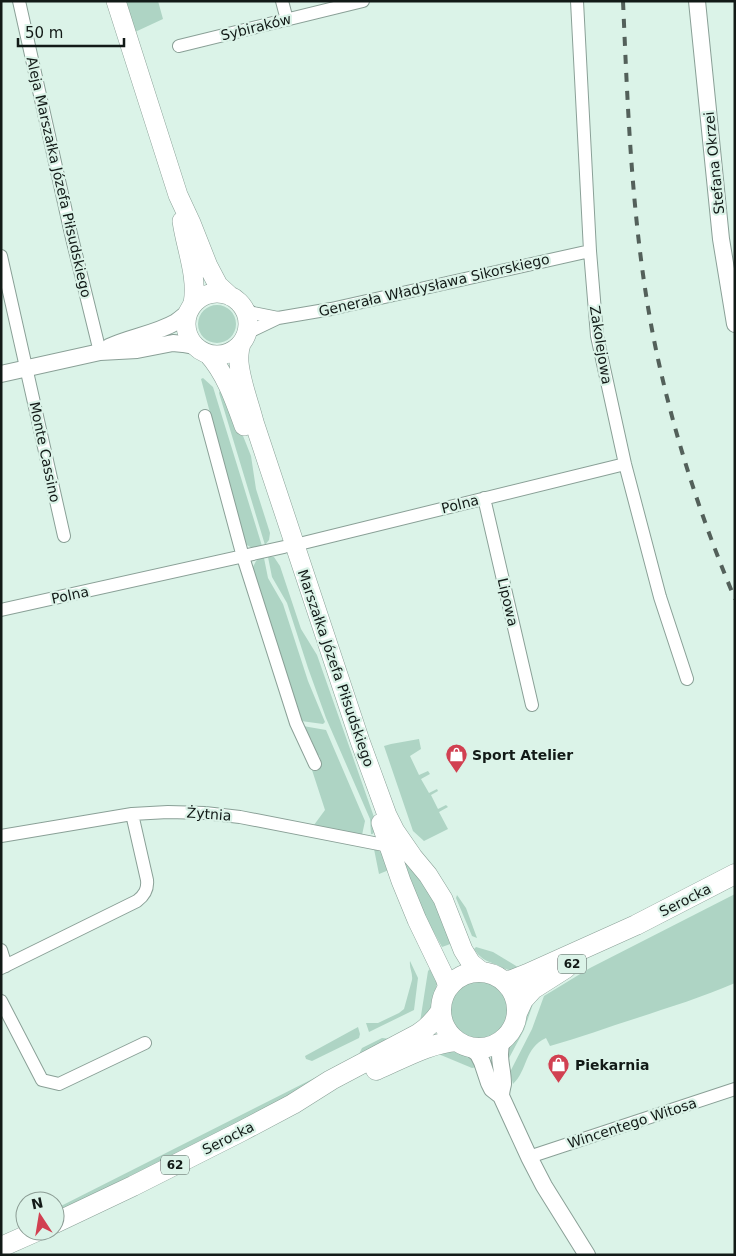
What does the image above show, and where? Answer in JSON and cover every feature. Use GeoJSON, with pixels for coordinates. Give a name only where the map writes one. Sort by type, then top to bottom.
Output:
{"type":"FeatureCollection","features":[{"type":"Feature","properties":{"kind":"main road"},"geometry":{"type":"LineString","coordinates":[[116,1],[178,195],[218,285],[238,301],[248,317],[248,326],[244,339],[235,350],[226,354],[217,355],[201,350],[189,338],[186,330],[186,321],[195,292],[193,271],[182,226],[178,195]]}},
{"type":"Feature","properties":{"kind":"main road"},"geometry":{"type":"LineString","coordinates":[[190,308],[201,297],[210,294],[220,293],[230,296]]}},
{"type":"Feature","properties":{"kind":"main road","name":"Marszałka Józefa Piłsudskiego"},"geometry":{"type":"LineString","coordinates":[[244,339],[239,355],[242,377],[290,546],[349,735],[401,881],[448,987]]}},
{"type":"Feature","properties":{"kind":"main road","name":"Marszałka Józefa Piłsudskiego"},"geometry":{"type":"LineString","coordinates":[[201,350],[220,368],[241,417],[387,814],[395,831],[428,875],[443,899],[463,950],[471,963],[481,971]]}},
{"type":"Feature","properties":{"kind":"main road","name":"Serocka"},"geometry":{"type":"LineString","coordinates":[[505,981],[527,974],[636,925],[735,874]]}},
{"type":"Feature","properties":{"kind":"main road","name":"Serocka"},"geometry":{"type":"LineString","coordinates":[[517,1013],[523,1000],[533,989],[636,925]]}},
{"type":"Feature","properties":{"kind":"main road"},"geometry":{"type":"LineString","coordinates":[[448,987],[457,978],[468,973],[481,971],[494,974],[505,981],[513,990],[517,1001],[517,1013]]}},
{"type":"Feature","properties":{"kind":"main road","name":"62"},"geometry":{"type":"LineString","coordinates":[[441,1011],[442,999],[448,987]]}},
{"type":"Feature","properties":{"kind":"main road"},"geometry":{"type":"LineString","coordinates":[[441,1011],[443,1023],[449,1033],[464,1044]]}},
{"type":"Feature","properties":{"kind":"main road","name":"Serocka"},"geometry":{"type":"LineString","coordinates":[[65,1218],[133,1186],[293,1104],[331,1080],[418,1034],[427,1028],[441,1011]]}},
{"type":"Feature","properties":{"kind":"main road","name":"62"},"geometry":{"type":"LineString","coordinates":[[464,1044],[481,1048],[492,1046],[510,1033],[515,1024],[517,1013]]}},
{"type":"Feature","properties":{"kind":"main road","name":"Serocka"},"geometry":{"type":"LineString","coordinates":[[293,1104],[446,1042],[464,1044]]}},
{"type":"Feature","properties":{"kind":"main road"},"geometry":{"type":"LineString","coordinates":[[1,1247],[15,1241]]}},
{"type":"Feature","properties":{"kind":"street","name":"Aleja Marszałka Józefa Piłsudskiego"},"geometry":{"type":"LineString","coordinates":[[19,1],[71,234],[100,352]]}},
{"type":"Feature","properties":{"kind":"street"},"geometry":{"type":"LineString","coordinates":[[282,1],[287,20]]}},
{"type":"Feature","properties":{"kind":"street","name":"Sybiraków"},"geometry":{"type":"LineString","coordinates":[[179,46],[363,1]]}},
{"type":"Feature","properties":{"kind":"street","name":"Zakolejowa"},"geometry":{"type":"LineString","coordinates":[[577,1],[590,251],[597,336],[625,464],[660,597],[687,679]]}},
{"type":"Feature","properties":{"kind":"street","name":"Stefana Okrzei"},"geometry":{"type":"LineString","coordinates":[[697,1],[721,239],[735,324]]}},
{"type":"Feature","properties":{"kind":"street","name":"Generała Władysława Sikorskiego"},"geometry":{"type":"LineString","coordinates":[[244,339],[255,329],[278,318],[331,309],[590,251]]}},
{"type":"Feature","properties":{"kind":"street","name":"Monte Cassino"},"geometry":{"type":"LineString","coordinates":[[1,256],[64,536]]}},
{"type":"Feature","properties":{"kind":"street"},"geometry":{"type":"LineString","coordinates":[[100,352],[119,342],[168,326],[177,321],[190,308]]}},
{"type":"Feature","properties":{"kind":"street","name":"Generała Władysława Sikorskiego"},"geometry":{"type":"LineString","coordinates":[[244,309],[253,313],[278,318]]}},
{"type":"Feature","properties":{"kind":"street"},"geometry":{"type":"LineString","coordinates":[[1,374],[100,352],[137,350],[172,344],[183,344],[201,350]]}},
{"type":"Feature","properties":{"kind":"street"},"geometry":{"type":"LineString","coordinates":[[205,416],[243,557],[296,723],[315,764]]}},
{"type":"Feature","properties":{"kind":"street","name":"Polna"},"geometry":{"type":"LineString","coordinates":[[1,610],[243,557],[625,464]]}},
{"type":"Feature","properties":{"kind":"street","name":"Lipowa"},"geometry":{"type":"LineString","coordinates":[[484,498],[532,705]]}},
{"type":"Feature","properties":{"kind":"street","name":"Żytnia"},"geometry":{"type":"LineString","coordinates":[[1,836],[132,814],[196,813],[240,817],[389,846],[397,848],[413,857]]}},
{"type":"Feature","properties":{"kind":"street"},"geometry":{"type":"LineString","coordinates":[[1,950],[3,967],[143,897],[148,885],[132,814]]}},
{"type":"Feature","properties":{"kind":"street"},"geometry":{"type":"LineString","coordinates":[[1,1001],[42,1080],[60,1084],[145,1043]]}},
{"type":"Feature","properties":{"kind":"street"},"geometry":{"type":"LineString","coordinates":[[501,1096],[503,1083],[499,1058],[502,1040]]}},
{"type":"Feature","properties":{"kind":"street"},"geometry":{"type":"LineString","coordinates":[[464,1044],[478,1054],[489,1083],[492,1089],[501,1096],[544,1186],[587,1255]]}},
{"type":"Feature","properties":{"kind":"street","name":"Wincentego Witosa"},"geometry":{"type":"LineString","coordinates":[[529,1157],[735,1089]]}},
{"type":"Feature","properties":{"kind":"green space"},"geometry":{"type":"Polygon","coordinates":[[[124,1],[158,1],[163,19],[135,32],[124,1]]]}},
{"type":"Feature","properties":{"kind":"green space"},"geometry":{"type":"Polygon","coordinates":[[[217,305],[231,310],[236,324],[231,338],[217,343],[203,338],[198,324],[203,310],[217,305]]]}},
{"type":"Feature","properties":{"kind":"green space"},"geometry":{"type":"Polygon","coordinates":[[[203,378],[213,387],[262,546],[254,549],[245,544],[201,379],[203,378]]]}},
{"type":"Feature","properties":{"kind":"green space"},"geometry":{"type":"Polygon","coordinates":[[[224,388],[251,456],[256,489],[270,533],[269,540],[265,545],[219,393],[224,388]]]}},
{"type":"Feature","properties":{"kind":"green space"},"geometry":{"type":"Polygon","coordinates":[[[268,557],[274,557],[280,566],[301,629],[317,655],[374,817],[376,828],[373,834],[371,834],[370,819],[326,718],[287,603],[272,577],[268,557]]]}},
{"type":"Feature","properties":{"kind":"green space"},"geometry":{"type":"Polygon","coordinates":[[[260,558],[264,558],[268,578],[283,604],[308,681],[325,722],[323,724],[301,721],[252,569],[260,558]]]}},
{"type":"Feature","properties":{"kind":"green space"},"geometry":{"type":"Polygon","coordinates":[[[303,726],[326,730],[365,821],[362,835],[314,825],[325,810],[312,770],[322,765],[319,755],[317,755],[311,739],[303,726]]]}},
{"type":"Feature","properties":{"kind":"green space"},"geometry":{"type":"Polygon","coordinates":[[[419,739],[421,749],[410,756],[419,775],[428,771],[430,774],[421,779],[429,793],[437,789],[438,791],[431,795],[438,809],[446,805],[448,807],[439,812],[448,829],[424,841],[413,831],[384,746],[419,739]]]}},
{"type":"Feature","properties":{"kind":"green space"},"geometry":{"type":"Polygon","coordinates":[[[374,849],[381,852],[389,870],[379,874],[374,849]]]}},
{"type":"Feature","properties":{"kind":"green space"},"geometry":{"type":"Polygon","coordinates":[[[405,861],[432,895],[453,943],[442,947],[428,922],[403,862],[405,861]]]}},
{"type":"Feature","properties":{"kind":"green space"},"geometry":{"type":"Polygon","coordinates":[[[735,894],[735,983],[686,1002],[561,1043],[550,1046],[546,1038],[534,1047],[513,1084],[510,1072],[532,1029],[544,996],[590,968],[735,894]]]}},
{"type":"Feature","properties":{"kind":"green space"},"geometry":{"type":"Polygon","coordinates":[[[457,895],[466,908],[477,938],[472,936],[456,898],[457,895]]]}},
{"type":"Feature","properties":{"kind":"green space"},"geometry":{"type":"Polygon","coordinates":[[[476,947],[493,952],[521,969],[509,970],[487,961],[477,953],[474,949],[476,947]]]}},
{"type":"Feature","properties":{"kind":"green space"},"geometry":{"type":"Polygon","coordinates":[[[410,961],[418,978],[414,1010],[369,1032],[366,1023],[378,1023],[404,1009],[412,980],[410,961]]]}},
{"type":"Feature","properties":{"kind":"green space"},"geometry":{"type":"Polygon","coordinates":[[[430,969],[436,976],[437,984],[430,1010],[420,1022],[428,971],[430,969]]]}},
{"type":"Feature","properties":{"kind":"green space"},"geometry":{"type":"Polygon","coordinates":[[[473,980],[485,980],[495,984],[504,993],[508,1015],[500,1030],[485,1038],[473,1038],[463,1034],[454,1025],[450,1015],[450,1003],[454,993],[463,984],[473,980]]]}},
{"type":"Feature","properties":{"kind":"green space"},"geometry":{"type":"Polygon","coordinates":[[[535,998],[524,1030],[508,1060],[506,1046],[518,1031],[535,998]]]}},
{"type":"Feature","properties":{"kind":"green space"},"geometry":{"type":"Polygon","coordinates":[[[358,1027],[359,1038],[312,1061],[306,1059],[305,1056],[358,1027]]]}},
{"type":"Feature","properties":{"kind":"green space"},"geometry":{"type":"Polygon","coordinates":[[[382,1038],[391,1039],[285,1099],[65,1207],[65,1204],[358,1056],[362,1048],[382,1038]]]}},
{"type":"Feature","properties":{"kind":"green space"},"geometry":{"type":"Polygon","coordinates":[[[454,1049],[470,1058],[477,1067],[472,1068],[436,1053],[454,1049]]]}},
{"type":"Feature","properties":{"kind":"railway"},"geometry":{"type":"LineString","coordinates":[[623,1],[632,171],[641,256],[654,340],[669,406],[688,472],[710,536],[735,599]]}},
{"type":"Feature","properties":{"kind":"place","name":"Sport Atelier"},"geometry":{"type":"Point","coordinates":[456,774]}},
{"type":"Feature","properties":{"kind":"place","name":"Piekarnia"},"geometry":{"type":"Point","coordinates":[559,1084]}}]}
